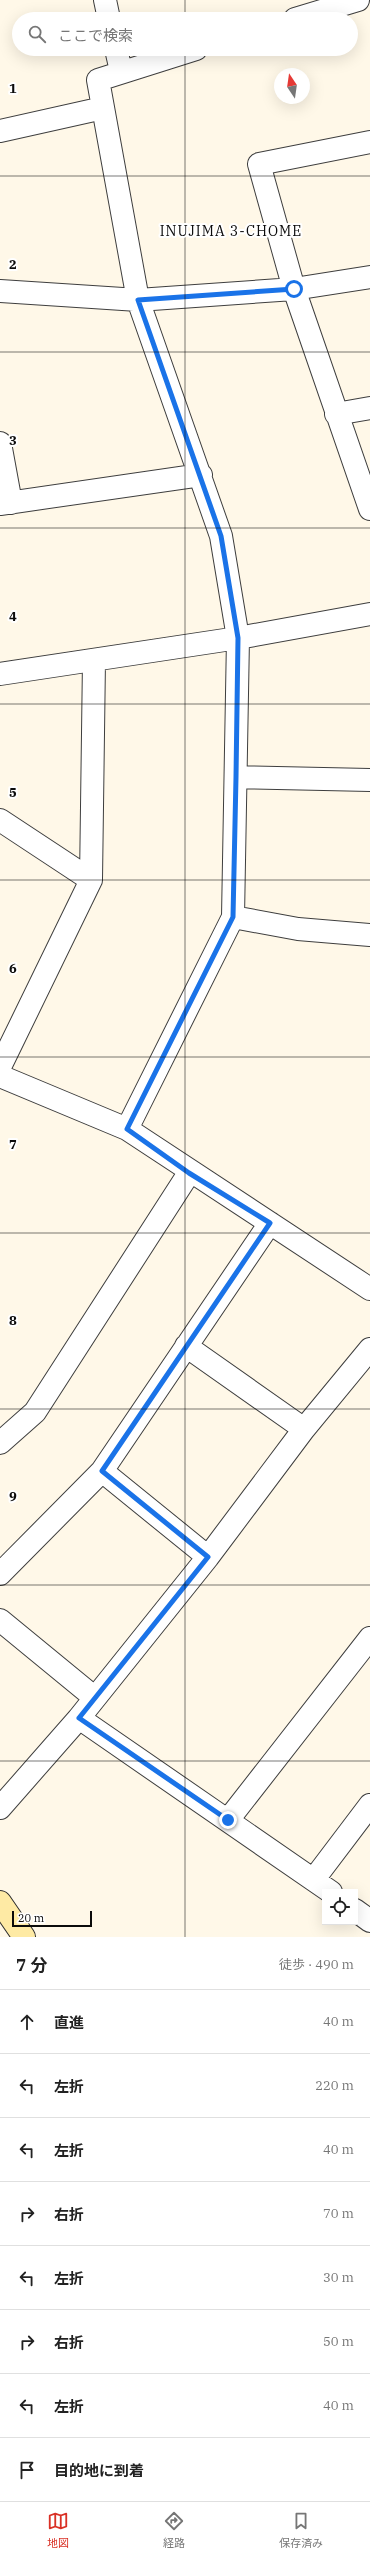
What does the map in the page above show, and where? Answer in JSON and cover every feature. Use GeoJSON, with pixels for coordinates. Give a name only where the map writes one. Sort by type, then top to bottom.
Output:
{"type":"FeatureCollection","features":[{"type":"Feature","properties":{"kind":"main road"},"geometry":{"type":"LineString","coordinates":[[0,1902],[24,1937]]}},
{"type":"Feature","properties":{"kind":"street"},"geometry":{"type":"LineString","coordinates":[[105,0],[108,12]]}},
{"type":"Feature","properties":{"kind":"street"},"geometry":{"type":"LineString","coordinates":[[318,12],[358,0]]}},
{"type":"Feature","properties":{"kind":"street"},"geometry":{"type":"LineString","coordinates":[[118,56],[122,71]]}},
{"type":"Feature","properties":{"kind":"street"},"geometry":{"type":"LineString","coordinates":[[127,1129],[233,917],[238,638],[221,536],[201,475],[138,300],[98,80],[122,71],[172,56]]}},
{"type":"Feature","properties":{"kind":"street"},"geometry":{"type":"LineString","coordinates":[[0,131],[103,108]]}},
{"type":"Feature","properties":{"kind":"street"},"geometry":{"type":"LineString","coordinates":[[370,142],[259,164],[294,289],[336,414],[370,508]]}},
{"type":"Feature","properties":{"kind":"street"},"geometry":{"type":"LineString","coordinates":[[0,291],[138,300],[294,289],[370,277]]}},
{"type":"Feature","properties":{"kind":"street"},"geometry":{"type":"LineString","coordinates":[[336,414],[370,408]]}},
{"type":"Feature","properties":{"kind":"street"},"geometry":{"type":"LineString","coordinates":[[0,443],[5,503],[201,475]]}},
{"type":"Feature","properties":{"kind":"street"},"geometry":{"type":"LineString","coordinates":[[0,674],[238,638],[370,614]]}},
{"type":"Feature","properties":{"kind":"street"},"geometry":{"type":"LineString","coordinates":[[0,1067],[91,880],[94,660]]}},
{"type":"Feature","properties":{"kind":"street"},"geometry":{"type":"LineString","coordinates":[[236,777],[370,780]]}},
{"type":"Feature","properties":{"kind":"street"},"geometry":{"type":"LineString","coordinates":[[0,820],[91,880]]}},
{"type":"Feature","properties":{"kind":"street"},"geometry":{"type":"LineString","coordinates":[[233,917],[298,929],[370,935]]}},
{"type":"Feature","properties":{"kind":"street"},"geometry":{"type":"LineString","coordinates":[[0,1076],[127,1129],[189,1173],[270,1223],[370,1290]]}},
{"type":"Feature","properties":{"kind":"street"},"geometry":{"type":"LineString","coordinates":[[0,1443],[35,1412],[189,1173]]}},
{"type":"Feature","properties":{"kind":"street"},"geometry":{"type":"LineString","coordinates":[[0,1574],[102,1471],[270,1223]]}},
{"type":"Feature","properties":{"kind":"street"},"geometry":{"type":"LineString","coordinates":[[186,1346],[304,1430]]}},
{"type":"Feature","properties":{"kind":"street"},"geometry":{"type":"LineString","coordinates":[[0,1808],[79,1718],[208,1557],[304,1430],[370,1349]]}},
{"type":"Feature","properties":{"kind":"street"},"geometry":{"type":"LineString","coordinates":[[102,1471],[208,1557]]}},
{"type":"Feature","properties":{"kind":"street"},"geometry":{"type":"LineString","coordinates":[[0,1620],[95,1698]]}},
{"type":"Feature","properties":{"kind":"street"},"geometry":{"type":"LineString","coordinates":[[228,1820],[370,1638]]}},
{"type":"Feature","properties":{"kind":"street"},"geometry":{"type":"LineString","coordinates":[[79,1718],[327,1889]]}},
{"type":"Feature","properties":{"kind":"street"},"geometry":{"type":"LineString","coordinates":[[314,1879],[370,1805]]}},
{"type":"Feature","properties":{"kind":"street"},"geometry":{"type":"LineString","coordinates":[[358,1912],[370,1921]]}},
{"type":"Feature","properties":{"kind":"district","name":"INUJIMA 3-CHOME"},"geometry":{"type":"Point","coordinates":[231,231]}},
{"type":"Feature","properties":{"kind":"route"},"geometry":{"type":"LineString","coordinates":[[228,1820],[79,1718],[208,1557],[102,1471],[270,1223],[189,1173],[127,1129],[233,917],[238,638],[221,536],[201,475],[138,300],[294,289]]}}]}
